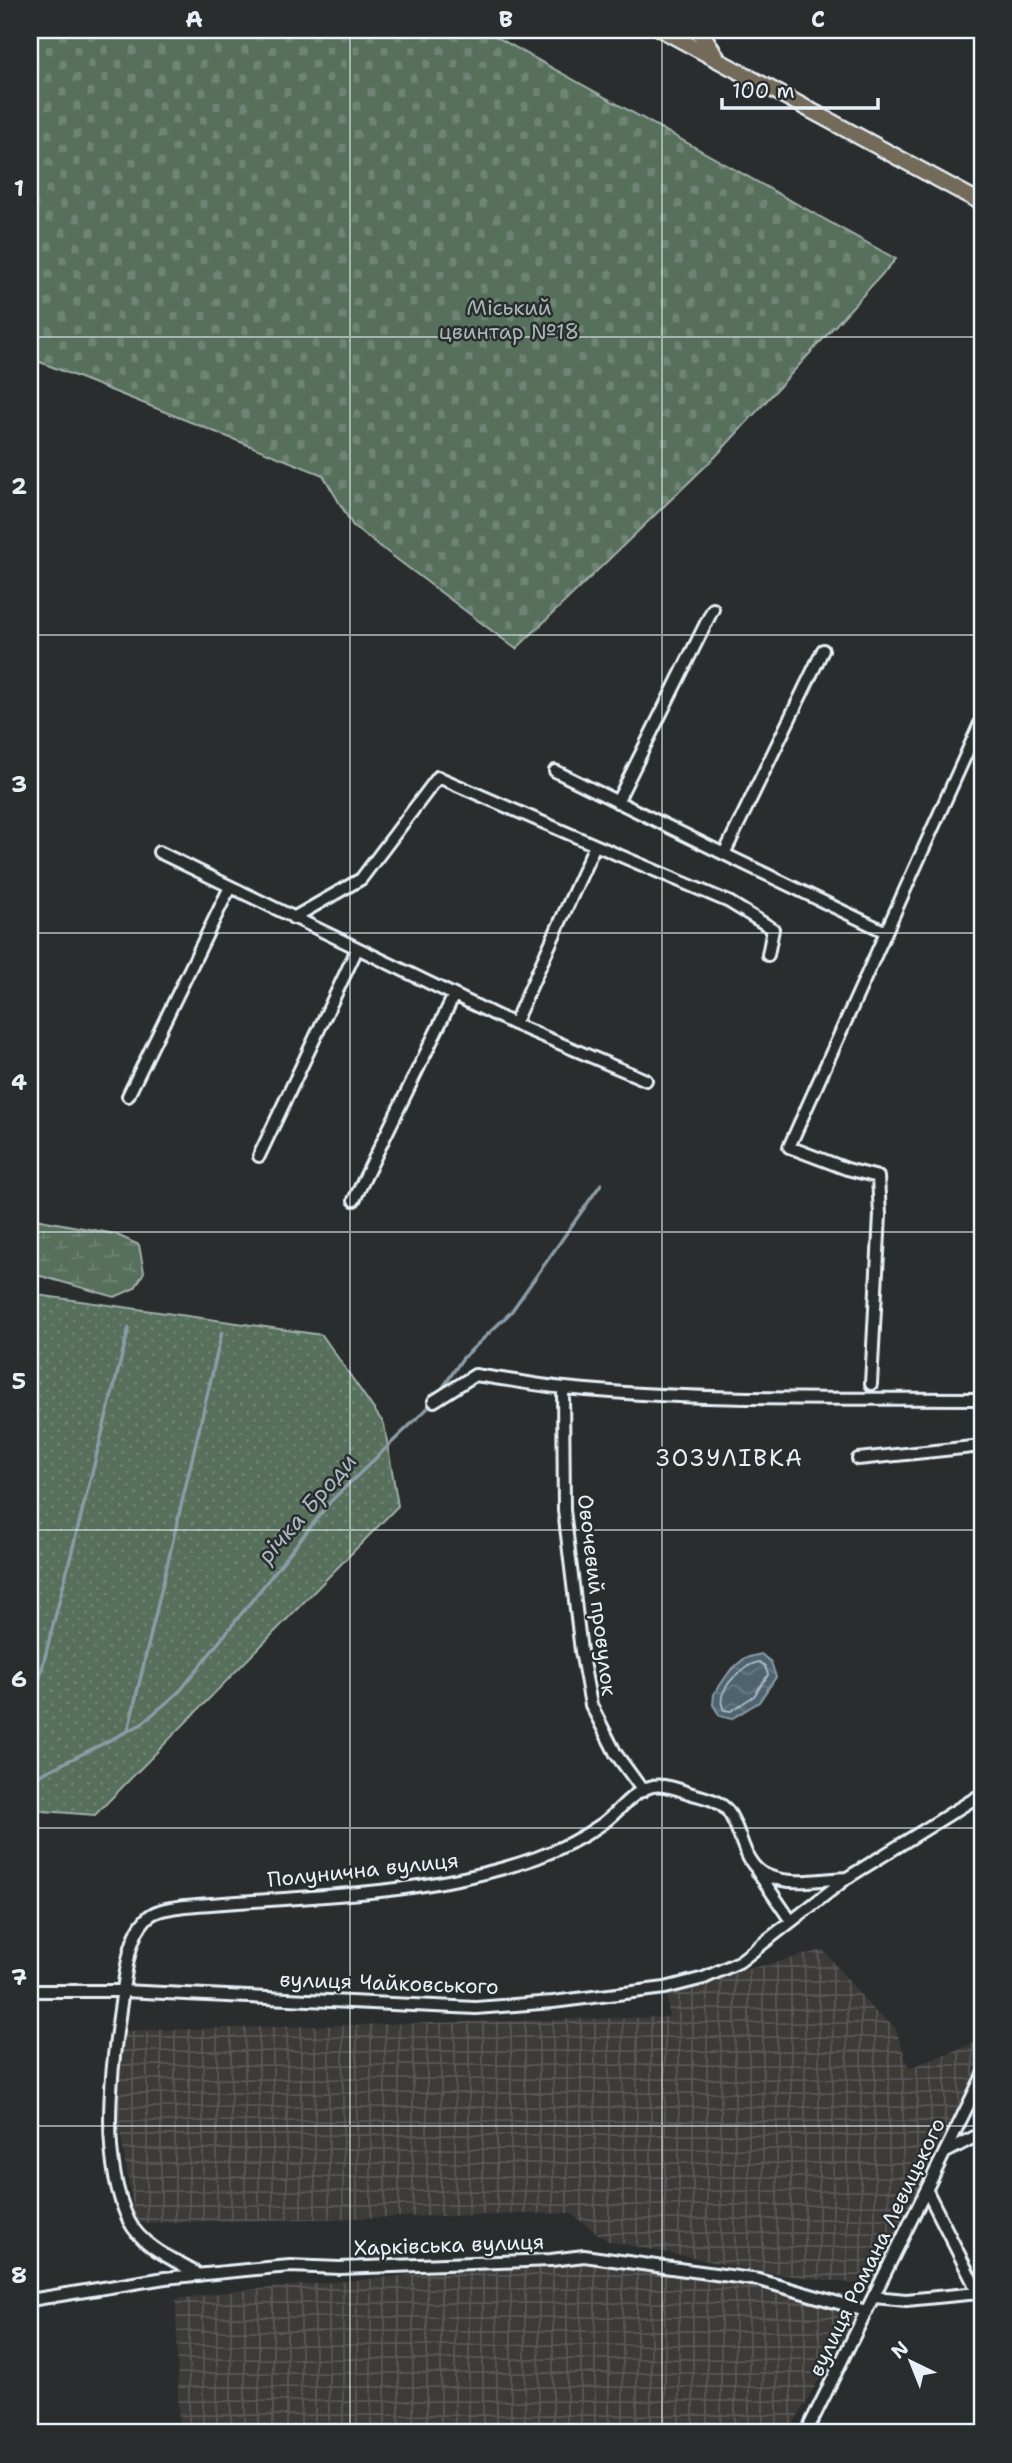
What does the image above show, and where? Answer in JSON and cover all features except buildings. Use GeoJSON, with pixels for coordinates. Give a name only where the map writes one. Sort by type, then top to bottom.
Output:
{"type":"FeatureCollection","features":[{"type":"Feature","properties":{"kind":"highway"},"geometry":{"type":"LineString","coordinates":[[699,30],[716,58]]}},
{"type":"Feature","properties":{"kind":"main road"},"geometry":{"type":"LineString","coordinates":[[662,30],[982,203]]}},
{"type":"Feature","properties":{"kind":"street"},"geometry":{"type":"LineString","coordinates":[[617,802],[713,608]]}},
{"type":"Feature","properties":{"kind":"street"},"geometry":{"type":"LineString","coordinates":[[724,854],[823,650]]}},
{"type":"Feature","properties":{"kind":"street"},"geometry":{"type":"LineString","coordinates":[[871,1384],[880,1215],[878,1177],[847,1169],[789,1147],[982,719]]}},
{"type":"Feature","properties":{"kind":"street"},"geometry":{"type":"LineString","coordinates":[[555,771],[886,932]]}},
{"type":"Feature","properties":{"kind":"street"},"geometry":{"type":"LineString","coordinates":[[293,918],[361,879],[438,777],[729,902],[773,929],[768,955]]}},
{"type":"Feature","properties":{"kind":"street"},"geometry":{"type":"LineString","coordinates":[[514,1024],[596,845]]}},
{"type":"Feature","properties":{"kind":"street"},"geometry":{"type":"LineString","coordinates":[[159,852],[514,1024],[646,1080]]}},
{"type":"Feature","properties":{"kind":"street"},"geometry":{"type":"LineString","coordinates":[[128,1096],[230,887]]}},
{"type":"Feature","properties":{"kind":"street"},"geometry":{"type":"LineString","coordinates":[[259,1156],[357,949]]}},
{"type":"Feature","properties":{"kind":"street"},"geometry":{"type":"LineString","coordinates":[[354,1200],[454,995]]}},
{"type":"Feature","properties":{"kind":"street"},"geometry":{"type":"LineString","coordinates":[[435,1401],[475,1375],[563,1388],[758,1399],[982,1399]]}},
{"type":"Feature","properties":{"kind":"street","name":"Овочевий провулок"},"geometry":{"type":"LineString","coordinates":[[563,1388],[564,1510],[581,1651],[591,1705],[616,1754],[643,1791]]}},
{"type":"Feature","properties":{"kind":"street"},"geometry":{"type":"LineString","coordinates":[[858,1459],[982,1446]]}},
{"type":"Feature","properties":{"kind":"street"},"geometry":{"type":"LineString","coordinates":[[643,1791],[652,1787],[671,1787],[714,1800],[726,1809],[751,1861],[791,1921]]}},
{"type":"Feature","properties":{"kind":"street","name":"Полунична вулиця"},"geometry":{"type":"LineString","coordinates":[[200,2275],[140,2236],[129,2220],[119,2191],[111,2144],[111,2074],[123,1991],[128,1963],[144,1921],[157,1912],[185,1906],[384,1891],[465,1879],[559,1848],[603,1824],[643,1791]]}},
{"type":"Feature","properties":{"kind":"street","name":"вулиця Чайковського"},"geometry":{"type":"LineString","coordinates":[[30,1991],[123,1991],[453,2008],[553,2003],[652,1991],[704,1978],[739,1962],[847,1878],[982,1794]]}},
{"type":"Feature","properties":{"kind":"street"},"geometry":{"type":"LineString","coordinates":[[751,1861],[766,1875],[789,1881],[847,1878]]}},
{"type":"Feature","properties":{"kind":"street","name":"вулиця Романа Левицького"},"geometry":{"type":"LineString","coordinates":[[806,2433],[982,2077]]}},
{"type":"Feature","properties":{"kind":"street"},"geometry":{"type":"LineString","coordinates":[[946,2152],[982,2133]]}},
{"type":"Feature","properties":{"kind":"street"},"geometry":{"type":"LineString","coordinates":[[874,2297],[906,2300],[980,2296],[927,2191]]}},
{"type":"Feature","properties":{"kind":"street","name":"Харківська вулиця"},"geometry":{"type":"LineString","coordinates":[[30,2300],[166,2278],[290,2266],[340,2268],[551,2260],[584,2256],[759,2280],[866,2311]]}},
{"type":"Feature","properties":{"kind":"shaded area"},"geometry":{"type":"Polygon","coordinates":[[[823,1950],[873,2010],[895,2027],[909,2068],[982,2040],[982,2054],[978,2065],[872,2286],[763,2272],[608,2241],[570,2213],[136,2223],[119,2126],[115,2078],[117,2031],[669,2017],[667,1995],[745,1970],[823,1950]]]}},
{"type":"Feature","properties":{"kind":"shaded area"},"geometry":{"type":"Polygon","coordinates":[[[582,2259],[755,2288],[856,2315],[788,2433],[179,2433],[176,2299],[582,2259]]]}},
{"type":"Feature","properties":{"kind":"green space","name":"Міський цвинтар №18"},"geometry":{"type":"Polygon","coordinates":[[[30,30],[484,30],[896,259],[716,456],[516,649],[353,526],[323,475],[30,358],[30,30]]]}},
{"type":"Feature","properties":{"kind":"green space"},"geometry":{"type":"Polygon","coordinates":[[[30,1218],[115,1234],[139,1245],[144,1272],[135,1288],[115,1297],[30,1273],[30,1218]]]}},
{"type":"Feature","properties":{"kind":"green space"},"geometry":{"type":"Polygon","coordinates":[[[30,1294],[322,1335],[384,1424],[398,1506],[95,1815],[30,1810],[30,1294]]]}},
{"type":"Feature","properties":{"kind":"water"},"geometry":{"type":"Polygon","coordinates":[[[761,1654],[771,1662],[776,1677],[759,1702],[731,1719],[720,1716],[713,1705],[714,1694],[730,1671],[745,1658],[761,1654]]]}},
{"type":"Feature","properties":{"kind":"waterway","name":"річка Броди"},"geometry":{"type":"LineString","coordinates":[[440,1392],[462,1359],[511,1312],[601,1184]]}},
{"type":"Feature","properties":{"kind":"waterway"},"geometry":{"type":"LineString","coordinates":[[30,1706],[39,1680],[129,1328]]}},
{"type":"Feature","properties":{"kind":"waterway"},"geometry":{"type":"LineString","coordinates":[[128,1731],[222,1332]]}},
{"type":"Feature","properties":{"kind":"waterway","name":"річка Броди"},"geometry":{"type":"LineString","coordinates":[[30,1780],[140,1725],[180,1691],[331,1501],[434,1402]]}},
{"type":"Feature","properties":{"kind":"district","name":"ЗОЗУЛІВКА"},"geometry":{"type":"Point","coordinates":[730,1458]}}]}
